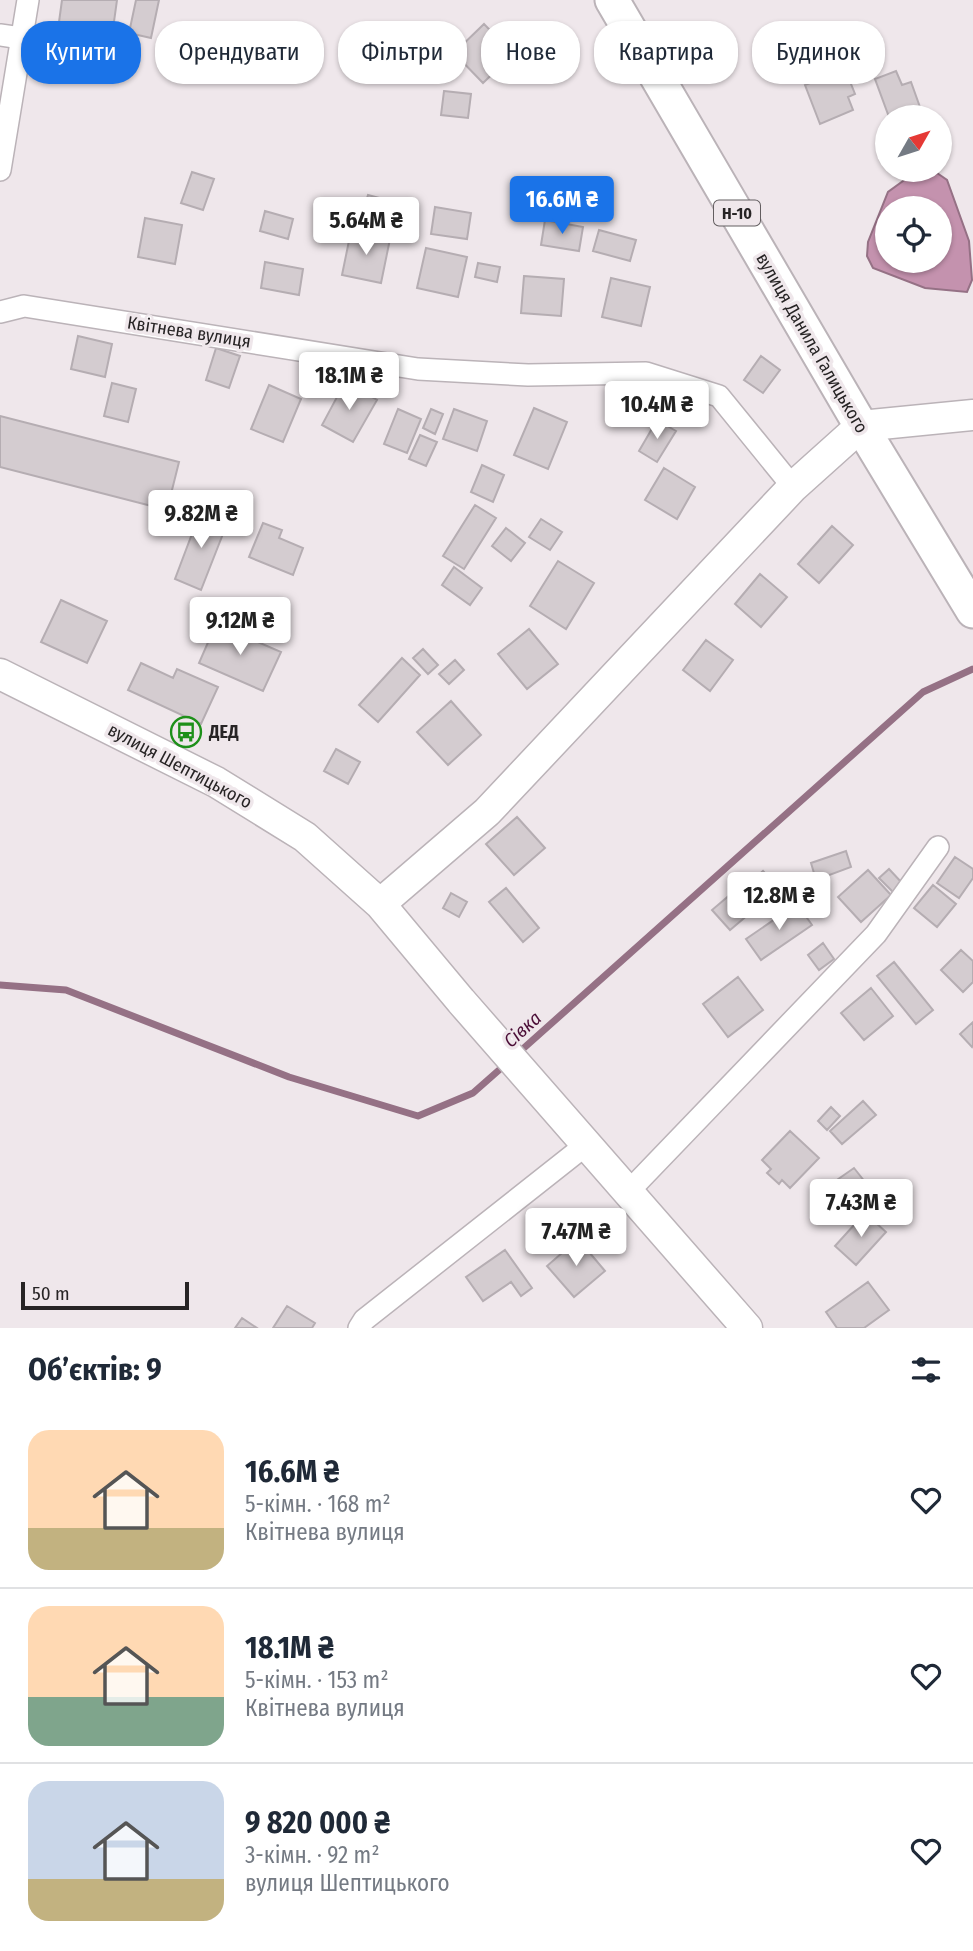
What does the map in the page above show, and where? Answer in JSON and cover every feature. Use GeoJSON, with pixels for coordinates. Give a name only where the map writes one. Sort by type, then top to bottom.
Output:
{"type":"FeatureCollection","features":[{"type":"Feature","properties":{"kind":"main road","name":"вулиця Данила Галицького"},"geometry":{"type":"LineString","coordinates":[[612,0],[861,426],[973,611]]}},
{"type":"Feature","properties":{"kind":"street"},"geometry":{"type":"LineString","coordinates":[[0,170],[11,37],[28,0]]}},
{"type":"Feature","properties":{"kind":"street","name":"Квітнева вулиця"},"geometry":{"type":"LineString","coordinates":[[0,312],[24,306],[418,369],[528,375],[646,373],[719,396],[793,487]]}},
{"type":"Feature","properties":{"kind":"street"},"geometry":{"type":"LineString","coordinates":[[380,904],[487,812],[793,487],[861,426],[973,415]]}},
{"type":"Feature","properties":{"kind":"street","name":"вулиця Шептицького"},"geometry":{"type":"LineString","coordinates":[[0,674],[216,782],[305,837],[380,904],[461,1001],[747,1328]]}},
{"type":"Feature","properties":{"kind":"street"},"geometry":{"type":"LineString","coordinates":[[629,1191],[876,934],[938,847]]}},
{"type":"Feature","properties":{"kind":"street"},"geometry":{"type":"LineString","coordinates":[[359,1328],[364,1320],[587,1144]]}},
{"type":"Feature","properties":{"kind":"shaded area"},"geometry":{"type":"Polygon","coordinates":[[[902,182],[948,182],[969,241],[972,280],[967,292],[925,288],[886,273],[952,273],[952,196],[886,196],[902,182]]]}},
{"type":"Feature","properties":{"kind":"shaded area"},"geometry":{"type":"Polygon","coordinates":[[[875,224],[875,269],[867,256],[868,242],[875,224]]]}},
{"type":"Feature","properties":{"kind":"building"},"geometry":{"type":"Polygon","coordinates":[[[62,0],[117,0],[114,21],[59,21],[62,0]]]}},
{"type":"Feature","properties":{"kind":"building"},"geometry":{"type":"Polygon","coordinates":[[[136,0],[159,0],[151,38],[141,36],[141,21],[132,21],[136,0]]]}},
{"type":"Feature","properties":{"kind":"building"},"geometry":{"type":"Polygon","coordinates":[[[481,27],[481,81],[467,66],[467,40],[481,27]]]}},
{"type":"Feature","properties":{"kind":"building"},"geometry":{"type":"Polygon","coordinates":[[[896,71],[902,85],[911,82],[919,105],[885,105],[877,84],[885,84],[885,75],[896,71]]]}},
{"type":"Feature","properties":{"kind":"building"},"geometry":{"type":"Polygon","coordinates":[[[851,84],[855,94],[848,97],[853,110],[820,124],[805,85],[851,84]]]}},
{"type":"Feature","properties":{"kind":"building"},"geometry":{"type":"Polygon","coordinates":[[[444,91],[471,94],[468,118],[441,115],[444,91]]]}},
{"type":"Feature","properties":{"kind":"building"},"geometry":{"type":"Polygon","coordinates":[[[192,172],[214,179],[203,210],[181,203],[192,172]]]}},
{"type":"Feature","properties":{"kind":"building"},"geometry":{"type":"Polygon","coordinates":[[[368,195],[402,204],[396,227],[361,218],[368,195]]]}},
{"type":"Feature","properties":{"kind":"building"},"geometry":{"type":"Polygon","coordinates":[[[435,207],[471,213],[467,239],[431,234],[435,207]]]}},
{"type":"Feature","properties":{"kind":"building"},"geometry":{"type":"Polygon","coordinates":[[[265,211],[293,219],[288,239],[260,231],[265,211]]]}},
{"type":"Feature","properties":{"kind":"building"},"geometry":{"type":"Polygon","coordinates":[[[145,218],[182,225],[175,264],[138,257],[145,218]]]}},
{"type":"Feature","properties":{"kind":"building"},"geometry":{"type":"Polygon","coordinates":[[[545,220],[583,227],[579,251],[541,245],[545,220]]]}},
{"type":"Feature","properties":{"kind":"building"},"geometry":{"type":"Polygon","coordinates":[[[599,230],[636,240],[630,261],[593,251],[599,230]]]}},
{"type":"Feature","properties":{"kind":"building"},"geometry":{"type":"Polygon","coordinates":[[[351,231],[390,239],[381,283],[342,275],[351,231]]]}},
{"type":"Feature","properties":{"kind":"building"},"geometry":{"type":"Polygon","coordinates":[[[426,248],[467,257],[458,297],[417,288],[426,248]]]}},
{"type":"Feature","properties":{"kind":"building"},"geometry":{"type":"Polygon","coordinates":[[[265,262],[303,269],[299,295],[261,288],[265,262]]]}},
{"type":"Feature","properties":{"kind":"building"},"geometry":{"type":"Polygon","coordinates":[[[478,263],[500,267],[497,282],[475,277],[478,263]]]}},
{"type":"Feature","properties":{"kind":"building"},"geometry":{"type":"Polygon","coordinates":[[[524,276],[564,279],[561,316],[521,313],[524,276]]]}},
{"type":"Feature","properties":{"kind":"building"},"geometry":{"type":"Polygon","coordinates":[[[611,278],[650,287],[641,326],[602,317],[611,278]]]}},
{"type":"Feature","properties":{"kind":"building"},"geometry":{"type":"Polygon","coordinates":[[[78,336],[112,344],[105,377],[71,369],[78,336]]]}},
{"type":"Feature","properties":{"kind":"building"},"geometry":{"type":"Polygon","coordinates":[[[216,348],[240,356],[229,388],[206,380],[216,348]]]}},
{"type":"Feature","properties":{"kind":"building"},"geometry":{"type":"Polygon","coordinates":[[[761,356],[780,370],[763,393],[744,380],[761,356]]]}},
{"type":"Feature","properties":{"kind":"building"},"geometry":{"type":"Polygon","coordinates":[[[345,382],[377,400],[353,442],[322,425],[345,382]]]}},
{"type":"Feature","properties":{"kind":"building"},"geometry":{"type":"Polygon","coordinates":[[[112,383],[136,389],[128,422],[104,416],[112,383]]]}},
{"type":"Feature","properties":{"kind":"building"},"geometry":{"type":"Polygon","coordinates":[[[269,385],[301,399],[283,442],[251,429],[269,385]]]}},
{"type":"Feature","properties":{"kind":"building"},"geometry":{"type":"Polygon","coordinates":[[[534,408],[567,422],[548,469],[514,455],[534,408]]]}},
{"type":"Feature","properties":{"kind":"building"},"geometry":{"type":"Polygon","coordinates":[[[398,409],[421,419],[407,453],[384,444],[398,409]]]}},
{"type":"Feature","properties":{"kind":"building"},"geometry":{"type":"Polygon","coordinates":[[[431,409],[443,414],[435,434],[423,428],[431,409]]]}},
{"type":"Feature","properties":{"kind":"building"},"geometry":{"type":"Polygon","coordinates":[[[454,409],[487,421],[477,451],[443,439],[454,409]]]}},
{"type":"Feature","properties":{"kind":"building"},"geometry":{"type":"Polygon","coordinates":[[[0,416],[179,462],[167,510],[0,467],[0,416]]]}},
{"type":"Feature","properties":{"kind":"building"},"geometry":{"type":"Polygon","coordinates":[[[657,420],[676,431],[657,462],[639,451],[657,420]]]}},
{"type":"Feature","properties":{"kind":"building"},"geometry":{"type":"Polygon","coordinates":[[[420,435],[437,442],[426,466],[409,459],[420,435]]]}},
{"type":"Feature","properties":{"kind":"building"},"geometry":{"type":"Polygon","coordinates":[[[482,465],[504,475],[493,502],[471,492],[482,465]]]}},
{"type":"Feature","properties":{"kind":"building"},"geometry":{"type":"Polygon","coordinates":[[[664,468],[695,487],[677,519],[645,500],[664,468]]]}},
{"type":"Feature","properties":{"kind":"building"},"geometry":{"type":"Polygon","coordinates":[[[475,505],[496,518],[464,569],[443,556],[475,505]]]}},
{"type":"Feature","properties":{"kind":"building"},"geometry":{"type":"Polygon","coordinates":[[[201,510],[228,521],[201,590],[175,579],[201,510]]]}},
{"type":"Feature","properties":{"kind":"building"},"geometry":{"type":"Polygon","coordinates":[[[541,519],[562,532],[550,550],[529,537],[541,519]]]}},
{"type":"Feature","properties":{"kind":"building"},"geometry":{"type":"Polygon","coordinates":[[[263,523],[282,530],[279,538],[303,548],[293,575],[249,557],[263,523]]]}},
{"type":"Feature","properties":{"kind":"building"},"geometry":{"type":"Polygon","coordinates":[[[832,526],[853,545],[819,583],[798,564],[832,526]]]}},
{"type":"Feature","properties":{"kind":"building"},"geometry":{"type":"Polygon","coordinates":[[[506,528],[525,543],[511,561],[492,546],[506,528]]]}},
{"type":"Feature","properties":{"kind":"building"},"geometry":{"type":"Polygon","coordinates":[[[558,561],[594,583],[566,629],[530,606],[558,561]]]}},
{"type":"Feature","properties":{"kind":"building"},"geometry":{"type":"Polygon","coordinates":[[[454,567],[482,588],[470,605],[442,585],[454,567]]]}},
{"type":"Feature","properties":{"kind":"building"},"geometry":{"type":"Polygon","coordinates":[[[760,574],[787,597],[761,627],[735,604],[760,574]]]}},
{"type":"Feature","properties":{"kind":"building"},"geometry":{"type":"Polygon","coordinates":[[[61,600],[107,621],[87,663],[41,642],[61,600]]]}},
{"type":"Feature","properties":{"kind":"building"},"geometry":{"type":"Polygon","coordinates":[[[216,624],[281,652],[263,691],[199,663],[216,624]]]}},
{"type":"Feature","properties":{"kind":"building"},"geometry":{"type":"Polygon","coordinates":[[[529,629],[558,664],[527,689],[498,654],[529,629]]]}},
{"type":"Feature","properties":{"kind":"building"},"geometry":{"type":"Polygon","coordinates":[[[706,640],[733,660],[710,691],[683,670],[706,640]]]}},
{"type":"Feature","properties":{"kind":"building"},"geometry":{"type":"Polygon","coordinates":[[[423,649],[438,665],[428,674],[413,658],[423,649]]]}},
{"type":"Feature","properties":{"kind":"building"},"geometry":{"type":"Polygon","coordinates":[[[402,658],[420,675],[378,722],[359,705],[402,658]]]}},
{"type":"Feature","properties":{"kind":"building"},"geometry":{"type":"Polygon","coordinates":[[[455,660],[464,670],[449,684],[439,674],[455,660]]]}},
{"type":"Feature","properties":{"kind":"building"},"geometry":{"type":"Polygon","coordinates":[[[141,663],[173,678],[177,669],[218,687],[201,724],[128,690],[141,663]]]}},
{"type":"Feature","properties":{"kind":"building"},"geometry":{"type":"Polygon","coordinates":[[[451,701],[481,735],[448,765],[417,732],[451,701]]]}},
{"type":"Feature","properties":{"kind":"building"},"geometry":{"type":"Polygon","coordinates":[[[184,725],[192,730],[188,738],[180,733],[184,725]]]}},
{"type":"Feature","properties":{"kind":"building"},"geometry":{"type":"Polygon","coordinates":[[[336,749],[360,762],[348,784],[324,771],[336,749]]]}},
{"type":"Feature","properties":{"kind":"building"},"geometry":{"type":"Polygon","coordinates":[[[517,817],[545,848],[514,875],[486,844],[517,817]]]}},
{"type":"Feature","properties":{"kind":"building"},"geometry":{"type":"Polygon","coordinates":[[[846,851],[851,867],[816,880],[811,863],[846,851]]]}},
{"type":"Feature","properties":{"kind":"building"},"geometry":{"type":"Polygon","coordinates":[[[955,857],[973,869],[973,878],[959,898],[937,883],[955,857]]]}},
{"type":"Feature","properties":{"kind":"building"},"geometry":{"type":"Polygon","coordinates":[[[889,869],[903,884],[894,893],[879,878],[889,869]]]}},
{"type":"Feature","properties":{"kind":"building"},"geometry":{"type":"Polygon","coordinates":[[[868,870],[891,895],[861,922],[838,897],[868,870]]]}},
{"type":"Feature","properties":{"kind":"building"},"geometry":{"type":"Polygon","coordinates":[[[763,871],[778,888],[758,905],[744,888],[763,871]]]}},
{"type":"Feature","properties":{"kind":"building"},"geometry":{"type":"Polygon","coordinates":[[[933,885],[956,904],[937,927],[914,908],[933,885]]]}},
{"type":"Feature","properties":{"kind":"building"},"geometry":{"type":"Polygon","coordinates":[[[506,888],[539,928],[523,942],[489,902],[506,888]]]}},
{"type":"Feature","properties":{"kind":"building"},"geometry":{"type":"Polygon","coordinates":[[[451,893],[467,902],[459,917],[443,908],[451,893]]]}},
{"type":"Feature","properties":{"kind":"building"},"geometry":{"type":"Polygon","coordinates":[[[731,894],[749,914],[730,930],[712,910],[731,894]]]}},
{"type":"Feature","properties":{"kind":"building"},"geometry":{"type":"Polygon","coordinates":[[[797,904],[812,925],[761,960],[746,939],[797,904]]]}},
{"type":"Feature","properties":{"kind":"building"},"geometry":{"type":"Polygon","coordinates":[[[823,943],[834,959],[819,970],[808,955],[823,943]]]}},
{"type":"Feature","properties":{"kind":"building"},"geometry":{"type":"Polygon","coordinates":[[[961,950],[973,961],[973,982],[963,992],[941,970],[961,950]]]}},
{"type":"Feature","properties":{"kind":"building"},"geometry":{"type":"Polygon","coordinates":[[[894,962],[933,1010],[916,1024],[877,976],[894,962]]]}},
{"type":"Feature","properties":{"kind":"building"},"geometry":{"type":"Polygon","coordinates":[[[738,977],[763,1010],[728,1037],[703,1004],[738,977]]]}},
{"type":"Feature","properties":{"kind":"building"},"geometry":{"type":"Polygon","coordinates":[[[871,988],[893,1016],[864,1040],[841,1013],[871,988]]]}},
{"type":"Feature","properties":{"kind":"building"},"geometry":{"type":"Polygon","coordinates":[[[973,1022],[973,1045],[972,1047],[960,1034],[973,1022]]]}},
{"type":"Feature","properties":{"kind":"building"},"geometry":{"type":"Polygon","coordinates":[[[863,1101],[876,1115],[842,1144],[830,1131],[863,1101]]]}},
{"type":"Feature","properties":{"kind":"building"},"geometry":{"type":"Polygon","coordinates":[[[831,1107],[840,1116],[827,1130],[818,1121],[831,1107]]]}},
{"type":"Feature","properties":{"kind":"building"},"geometry":{"type":"Polygon","coordinates":[[[790,1131],[819,1158],[790,1188],[782,1180],[779,1184],[767,1173],[771,1169],[762,1160],[790,1131]]]}},
{"type":"Feature","properties":{"kind":"building"},"geometry":{"type":"Polygon","coordinates":[[[854,1168],[869,1187],[839,1209],[824,1189],[854,1168]]]}},
{"type":"Feature","properties":{"kind":"building"},"geometry":{"type":"Polygon","coordinates":[[[886,1194],[902,1210],[888,1223],[872,1208],[886,1194]]]}},
{"type":"Feature","properties":{"kind":"building"},"geometry":{"type":"Polygon","coordinates":[[[865,1213],[886,1232],[856,1265],[835,1246],[865,1213]]]}},
{"type":"Feature","properties":{"kind":"building"},"geometry":{"type":"Polygon","coordinates":[[[578,1239],[605,1271],[574,1297],[547,1266],[578,1239]]]}},
{"type":"Feature","properties":{"kind":"building"},"geometry":{"type":"Polygon","coordinates":[[[505,1250],[532,1288],[521,1296],[511,1282],[483,1301],[466,1277],[505,1250]]]}},
{"type":"Feature","properties":{"kind":"building"},"geometry":{"type":"Polygon","coordinates":[[[868,1282],[889,1310],[864,1328],[837,1328],[826,1312],[868,1282]]]}},
{"type":"Feature","properties":{"kind":"building"},"geometry":{"type":"Polygon","coordinates":[[[287,1306],[315,1323],[312,1328],[273,1328],[287,1306]]]}},
{"type":"Feature","properties":{"kind":"building"},"geometry":{"type":"Polygon","coordinates":[[[242,1318],[257,1328],[235,1328],[242,1318]]]}},
{"type":"Feature","properties":{"kind":"waterway","name":"Сівка"},"geometry":{"type":"LineString","coordinates":[[516,1055],[923,692],[973,669]]}},
{"type":"Feature","properties":{"kind":"waterway","name":"Сівка"},"geometry":{"type":"LineString","coordinates":[[0,985],[66,990],[289,1077],[418,1116],[473,1093],[507,1063]]}},
{"type":"Feature","properties":{"kind":"place","name":"ДЕД"},"geometry":{"type":"Point","coordinates":[186,732]}}]}
